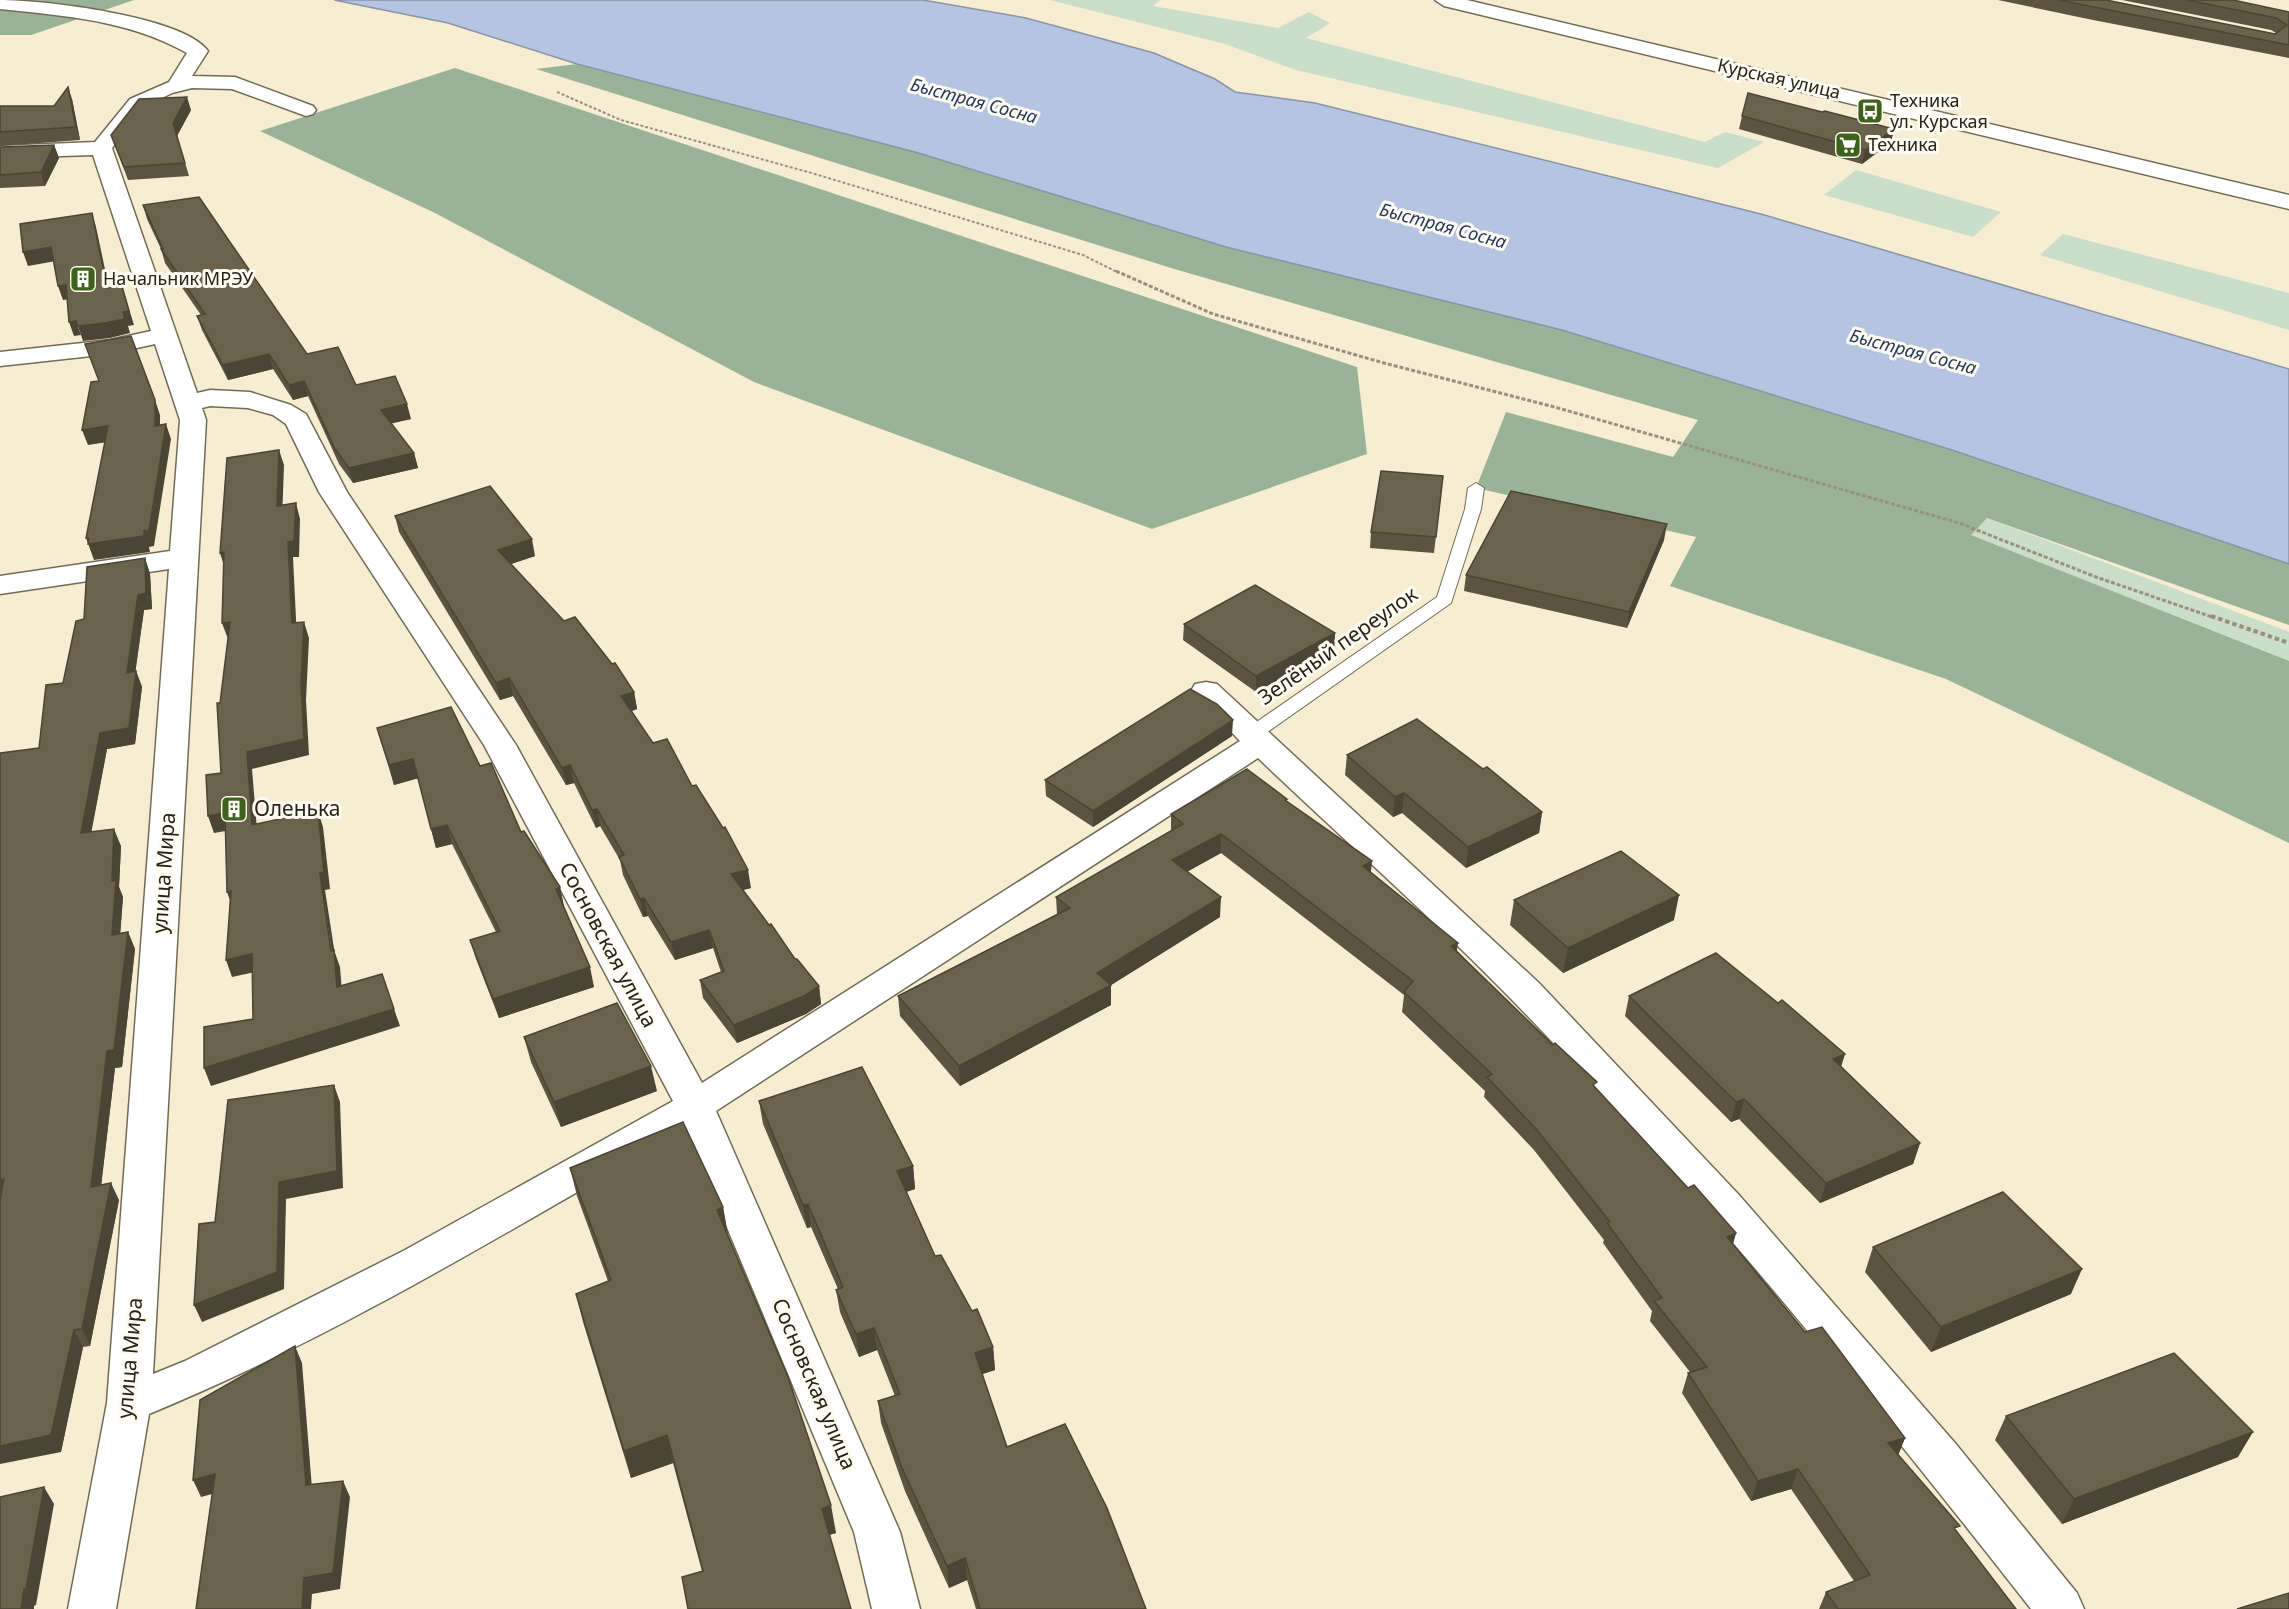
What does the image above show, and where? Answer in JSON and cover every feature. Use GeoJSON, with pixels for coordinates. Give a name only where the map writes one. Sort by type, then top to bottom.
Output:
{"type":"FeatureCollection","features":[{"type":"Feature","properties":{"kind":"street","name":"Курская улица"},"geometry":{"type":"LineString","coordinates":[[1444,0],[2289,202]]}},
{"type":"Feature","properties":{"kind":"street"},"geometry":{"type":"LineString","coordinates":[[0,3],[134,22],[174,35],[198,51],[176,86]]}},
{"type":"Feature","properties":{"kind":"street"},"geometry":{"type":"LineString","coordinates":[[0,152],[101,148],[137,103],[176,86],[192,82],[235,83],[306,110]]}},
{"type":"Feature","properties":{"kind":"street","name":"улица Мира"},"geometry":{"type":"LineString","coordinates":[[92,1609],[129,1403],[193,420],[101,148]]}},
{"type":"Feature","properties":{"kind":"street"},"geometry":{"type":"LineString","coordinates":[[0,359],[110,347],[164,335]]}},
{"type":"Feature","properties":{"kind":"street","name":"Сосновская улица"},"geometry":{"type":"LineString","coordinates":[[187,403],[210,398],[250,400],[282,410],[297,420],[333,492],[500,745],[695,1106],[877,1532],[896,1609]]}},
{"type":"Feature","properties":{"kind":"street"},"geometry":{"type":"LineString","coordinates":[[0,585],[184,558]]}},
{"type":"Feature","properties":{"kind":"street"},"geometry":{"type":"LineString","coordinates":[[1206,691],[1526,992],[1725,1206],[1939,1457],[2060,1609]]}},
{"type":"Feature","properties":{"kind":"street"},"geometry":{"type":"LineString","coordinates":[[129,1403],[200,1374],[420,1262],[695,1106],[1256,738]]}},
{"type":"Feature","properties":{"kind":"lane","name":"Зелёный переулок"},"geometry":{"type":"LineString","coordinates":[[1256,738],[1444,599],[1473,509],[1476,488]]}},
{"type":"Feature","properties":{"kind":"path"},"geometry":{"type":"LineString","coordinates":[[557,92],[621,120],[815,174],[1083,255],[1142,284],[1213,314],[1384,363],[1569,411],[1959,523],[2096,577],[2289,643]]}},
{"type":"Feature","properties":{"kind":"green space"},"geometry":{"type":"Polygon","coordinates":[[[0,0],[134,0],[31,35],[0,35],[0,0]]]}},
{"type":"Feature","properties":{"kind":"green space"},"geometry":{"type":"Polygon","coordinates":[[[1050,0],[1160,0],[1153,6],[1278,28],[1309,12],[1330,23],[1306,38],[1705,142],[1725,132],[1764,142],[1718,168],[1296,70],[1225,44],[1050,0]]]}},
{"type":"Feature","properties":{"kind":"green space"},"geometry":{"type":"Polygon","coordinates":[[[577,64],[915,152],[1226,247],[1562,330],[1952,450],[2289,564],[2289,625],[1987,518],[1971,535],[2289,661],[2289,843],[1946,679],[1670,586],[1696,537],[1476,488],[1506,412],[1673,457],[1698,420],[1171,268],[536,69],[577,64]]]}},
{"type":"Feature","properties":{"kind":"green space"},"geometry":{"type":"Polygon","coordinates":[[[455,68],[1357,367],[1367,454],[1152,529],[754,382],[435,213],[260,131],[455,68]]]}},
{"type":"Feature","properties":{"kind":"green space"},"geometry":{"type":"Polygon","coordinates":[[[1856,170],[2001,212],[1973,237],[1824,195],[1856,170]]]}},
{"type":"Feature","properties":{"kind":"green space"},"geometry":{"type":"Polygon","coordinates":[[[2063,234],[2289,293],[2289,330],[2040,255],[2063,234]]]}},
{"type":"Feature","properties":{"kind":"green space"},"geometry":{"type":"Polygon","coordinates":[[[1987,518],[2289,632],[2289,661],[1970,535],[1987,518]]]}},
{"type":"Feature","properties":{"kind":"water","name":"Быстрая Сосна"},"geometry":{"type":"Polygon","coordinates":[[[334,0],[923,0],[1026,18],[1154,53],[1215,79],[1235,92],[1315,103],[1761,214],[2289,369],[2289,564],[1952,450],[1562,330],[1226,247],[915,152],[577,64],[448,23],[334,0]]]}},
{"type":"Feature","properties":{"kind":"building"},"geometry":{"type":"Polygon","coordinates":[[[2058,0],[2106,0],[2275,34],[2287,25],[2276,18],[2187,0],[2233,0],[2289,12],[2289,45],[2058,0]]]}},
{"type":"Feature","properties":{"kind":"building"},"geometry":{"type":"Polygon","coordinates":[[[68,87],[76,127],[0,132],[0,106],[54,106],[68,87]]]}},
{"type":"Feature","properties":{"kind":"building"},"geometry":{"type":"Polygon","coordinates":[[[1748,93],[1894,129],[1865,150],[1742,116],[1748,93]]]}},
{"type":"Feature","properties":{"kind":"building"},"geometry":{"type":"Polygon","coordinates":[[[187,97],[173,123],[185,163],[124,167],[111,135],[139,99],[187,97]]]}},
{"type":"Feature","properties":{"kind":"building"},"geometry":{"type":"Polygon","coordinates":[[[54,145],[41,172],[0,175],[0,147],[54,145]]]}},
{"type":"Feature","properties":{"kind":"building"},"geometry":{"type":"Polygon","coordinates":[[[199,197],[307,354],[338,347],[356,385],[395,376],[407,404],[381,410],[414,453],[349,468],[335,449],[304,381],[289,385],[269,354],[223,365],[197,316],[205,314],[161,249],[163,249],[143,205],[199,197]]]}},
{"type":"Feature","properties":{"kind":"building"},"geometry":{"type":"Polygon","coordinates":[[[92,213],[107,288],[122,286],[129,311],[123,312],[125,319],[78,326],[76,321],[69,322],[66,285],[58,286],[51,247],[23,252],[20,224],[92,213]]]}},
{"type":"Feature","properties":{"kind":"building"},"geometry":{"type":"Polygon","coordinates":[[[131,336],[155,400],[155,426],[166,424],[149,531],[144,531],[144,536],[88,544],[89,538],[86,538],[108,426],[82,430],[91,382],[99,381],[85,344],[131,336]]]}},
{"type":"Feature","properties":{"kind":"building"},"geometry":{"type":"Polygon","coordinates":[[[279,450],[277,506],[296,503],[294,541],[288,542],[292,623],[304,622],[301,684],[304,739],[247,752],[252,825],[318,811],[324,872],[320,873],[331,951],[334,950],[337,987],[382,974],[394,1009],[204,1068],[204,1027],[253,1019],[252,954],[226,960],[231,891],[227,892],[225,813],[208,816],[206,775],[221,773],[217,703],[220,703],[230,622],[222,623],[224,552],[220,553],[227,458],[279,450]]]}},
{"type":"Feature","properties":{"kind":"building"},"geometry":{"type":"Polygon","coordinates":[[[1381,471],[1443,476],[1436,537],[1371,532],[1381,471]]]}},
{"type":"Feature","properties":{"kind":"building"},"geometry":{"type":"Polygon","coordinates":[[[490,486],[532,539],[498,550],[564,621],[575,617],[612,664],[615,663],[634,692],[621,696],[653,743],[667,739],[692,786],[696,785],[723,828],[725,827],[748,870],[731,874],[769,925],[771,924],[795,959],[819,986],[804,996],[734,1025],[700,980],[724,971],[709,930],[671,942],[644,898],[640,899],[619,857],[624,855],[597,809],[592,810],[570,765],[562,768],[509,678],[496,683],[395,516],[490,486]]]}},
{"type":"Feature","properties":{"kind":"building"},"geometry":{"type":"Polygon","coordinates":[[[1511,491],[1667,524],[1629,612],[1466,575],[1511,491]]]}},
{"type":"Feature","properties":{"kind":"building"},"geometry":{"type":"Polygon","coordinates":[[[145,558],[146,593],[138,595],[127,673],[136,671],[129,728],[100,733],[81,833],[114,829],[112,881],[116,881],[112,935],[128,932],[114,1050],[107,1051],[91,1187],[111,1183],[82,1329],[74,1330],[51,1435],[0,1446],[0,1200],[4,1179],[0,1180],[0,753],[39,748],[46,685],[63,683],[76,621],[84,619],[87,567],[145,558]]]}},
{"type":"Feature","properties":{"kind":"building"},"geometry":{"type":"Polygon","coordinates":[[[1255,585],[1335,633],[1256,676],[1184,624],[1255,585]]]}},
{"type":"Feature","properties":{"kind":"building"},"geometry":{"type":"Polygon","coordinates":[[[1190,689],[1217,704],[1233,720],[1093,811],[1045,780],[1190,689]]]}},
{"type":"Feature","properties":{"kind":"building"},"geometry":{"type":"Polygon","coordinates":[[[451,707],[480,766],[491,763],[521,832],[524,831],[560,887],[556,889],[590,967],[493,999],[470,940],[500,931],[447,825],[431,829],[413,759],[389,765],[377,728],[451,707]]]}},
{"type":"Feature","properties":{"kind":"building"},"geometry":{"type":"Polygon","coordinates":[[[1417,719],[1483,769],[1487,767],[1542,812],[1468,847],[1404,793],[1395,797],[1347,755],[1417,719]]]}},
{"type":"Feature","properties":{"kind":"building"},"geometry":{"type":"Polygon","coordinates":[[[1247,769],[1287,799],[1285,800],[1372,861],[1363,866],[1458,943],[1451,946],[1553,1045],[1555,1043],[1597,1082],[1593,1085],[1688,1188],[1694,1185],[1736,1233],[1727,1237],[1805,1332],[1822,1327],[1905,1438],[1888,1443],[1960,1526],[1954,1528],[2016,1609],[1838,1609],[1826,1592],[1870,1575],[1798,1469],[1758,1481],[1688,1373],[1707,1367],[1654,1301],[1662,1298],[1607,1223],[1610,1222],[1537,1130],[1487,1077],[1492,1074],[1404,992],[1413,981],[1221,834],[1172,860],[1221,897],[1097,973],[1111,985],[959,1066],[898,996],[1070,908],[1056,897],[1183,824],[1171,814],[1247,769]]]}},
{"type":"Feature","properties":{"kind":"building"},"geometry":{"type":"Polygon","coordinates":[[[1621,851],[1679,895],[1568,948],[1514,900],[1621,851]]]}},
{"type":"Feature","properties":{"kind":"building"},"geometry":{"type":"Polygon","coordinates":[[[1716,953],[1778,1003],[1782,1000],[1845,1054],[1833,1059],[1920,1143],[1826,1183],[1744,1099],[1736,1102],[1629,996],[1716,953]]]}},
{"type":"Feature","properties":{"kind":"building"},"geometry":{"type":"Polygon","coordinates":[[[617,1003],[651,1066],[554,1102],[524,1037],[617,1003]]]}},
{"type":"Feature","properties":{"kind":"building"},"geometry":{"type":"Polygon","coordinates":[[[862,1067],[913,1166],[897,1171],[935,1256],[941,1255],[972,1311],[977,1309],[993,1347],[975,1353],[1007,1447],[1065,1424],[1107,1508],[1146,1609],[980,1609],[965,1558],[947,1566],[902,1468],[878,1401],[900,1394],[874,1328],[856,1334],[836,1290],[843,1287],[808,1204],[803,1205],[759,1101],[862,1067]]]}},
{"type":"Feature","properties":{"kind":"building"},"geometry":{"type":"Polygon","coordinates":[[[334,1085],[337,1171],[279,1182],[277,1272],[194,1305],[199,1224],[215,1222],[228,1100],[334,1085]]]}},
{"type":"Feature","properties":{"kind":"building"},"geometry":{"type":"Polygon","coordinates":[[[683,1122],[723,1207],[717,1210],[788,1377],[831,1505],[822,1509],[851,1609],[688,1609],[682,1577],[703,1571],[667,1435],[624,1451],[576,1294],[611,1280],[570,1168],[683,1122]]]}},
{"type":"Feature","properties":{"kind":"building"},"geometry":{"type":"Polygon","coordinates":[[[2003,1192],[2082,1269],[1941,1327],[1873,1247],[2003,1192]]]}},
{"type":"Feature","properties":{"kind":"building"},"geometry":{"type":"Polygon","coordinates":[[[295,1346],[306,1485],[343,1481],[333,1573],[304,1578],[302,1609],[196,1609],[215,1474],[193,1480],[200,1400],[295,1346]]]}},
{"type":"Feature","properties":{"kind":"building"},"geometry":{"type":"Polygon","coordinates":[[[2174,1353],[2253,1432],[2074,1499],[2006,1416],[2174,1353]]]}},
{"type":"Feature","properties":{"kind":"building"},"geometry":{"type":"Polygon","coordinates":[[[44,1487],[21,1609],[0,1609],[0,1497],[44,1487]]]}},
{"type":"Feature","properties":{"kind":"building"},"geometry":{"type":"Polygon","coordinates":[[[2289,1593],[2289,1609],[2237,1609],[2289,1593]]]}},
{"type":"Feature","properties":{"kind":"place","name":"Техника ул. Курская"},"geometry":{"type":"Point","coordinates":[1870,111]}},
{"type":"Feature","properties":{"kind":"place","name":"Техника"},"geometry":{"type":"Point","coordinates":[1848,145]}},
{"type":"Feature","properties":{"kind":"place","name":"Начальник МРЭУ"},"geometry":{"type":"Point","coordinates":[83,279]}},
{"type":"Feature","properties":{"kind":"place","name":"Оленька"},"geometry":{"type":"Point","coordinates":[234,809]}}]}
